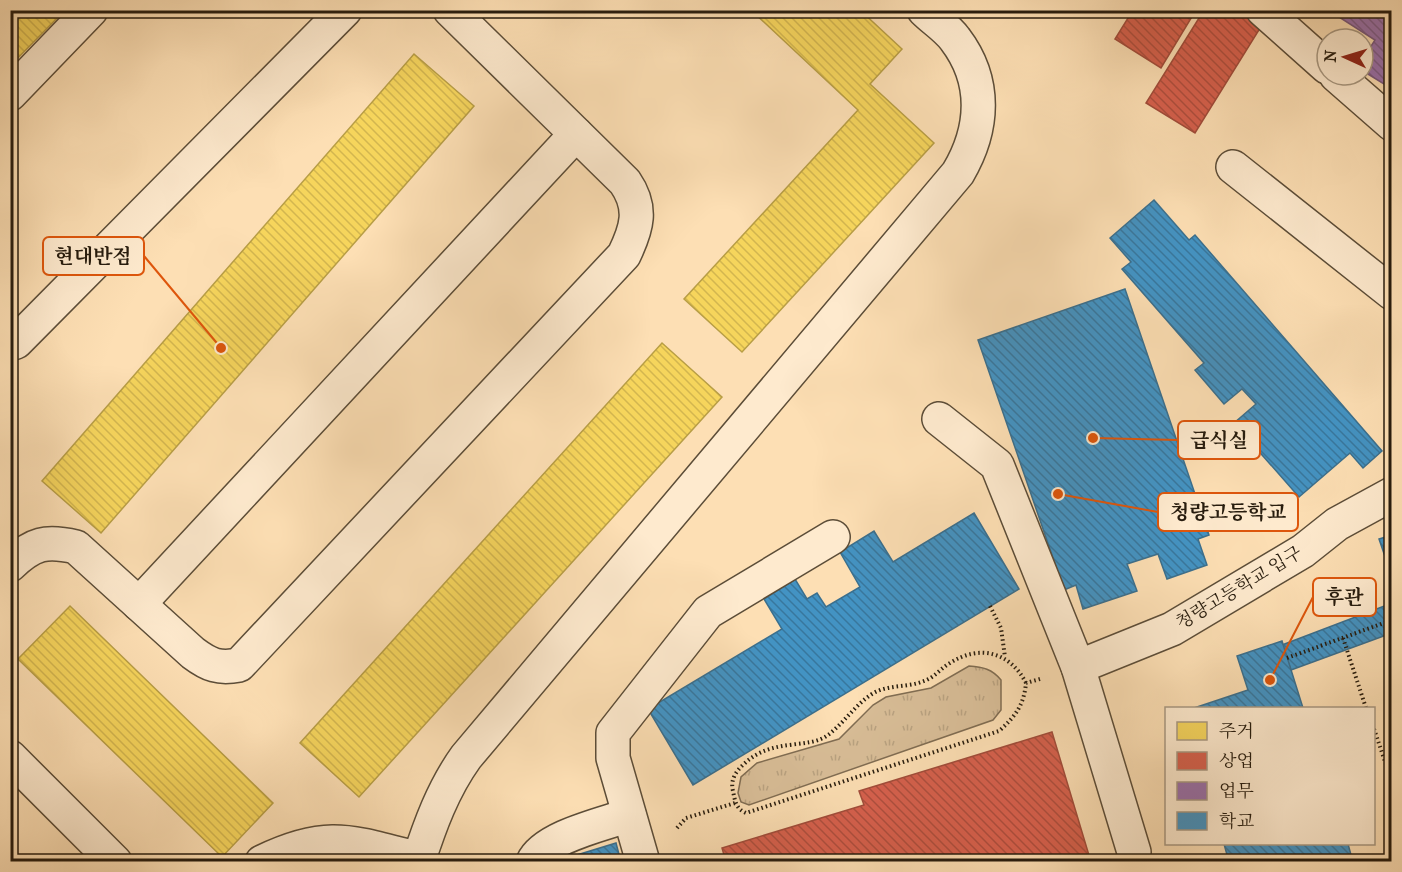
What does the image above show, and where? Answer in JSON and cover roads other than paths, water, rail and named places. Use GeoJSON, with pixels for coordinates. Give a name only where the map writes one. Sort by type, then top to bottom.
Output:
{"type":"FeatureCollection","features":[{"type":"Feature","properties":{"kind":"lane"},"geometry":{"type":"LineString","coordinates":[[10,94],[91,10]]}},
{"type":"Feature","properties":{"kind":"lane"},"geometry":{"type":"LineString","coordinates":[[10,344],[16,342],[345,10]]}},
{"type":"Feature","properties":{"kind":"lane"},"geometry":{"type":"LineString","coordinates":[[262,861],[302,845],[325,840],[353,842],[418,860],[440,801],[451,778],[466,758],[958,173],[972,150],[979,119],[978,99],[971,66],[954,38],[924,10]]}},
{"type":"Feature","properties":{"kind":"lane"},"geometry":{"type":"LineString","coordinates":[[1263,10],[1315,56]]}},
{"type":"Feature","properties":{"kind":"lane"},"geometry":{"type":"LineString","coordinates":[[10,566],[37,545],[57,543],[76,548],[205,662],[222,668],[239,665],[624,255],[633,237],[636,197],[625,182],[576,134],[465,16]]}},
{"type":"Feature","properties":{"kind":"lane"},"geometry":{"type":"LineString","coordinates":[[1350,87],[1392,124]]}},
{"type":"Feature","properties":{"kind":"lane"},"geometry":{"type":"LineString","coordinates":[[139,604],[576,134]]}},
{"type":"Feature","properties":{"kind":"lane"},"geometry":{"type":"LineString","coordinates":[[1233,166],[1392,293]]}},
{"type":"Feature","properties":{"kind":"lane"},"geometry":{"type":"LineString","coordinates":[[939,419],[997,465],[1078,667],[1134,852]]}},
{"type":"Feature","properties":{"kind":"lane","name":"청량고등학교 입구"},"geometry":{"type":"LineString","coordinates":[[1078,667],[1172,629],[1303,551],[1337,524],[1392,494]]}},
{"type":"Feature","properties":{"kind":"lane"},"geometry":{"type":"LineString","coordinates":[[643,861],[611,746],[613,733],[708,612],[833,537]]}},
{"type":"Feature","properties":{"kind":"lane"},"geometry":{"type":"LineString","coordinates":[[10,757],[115,861]]}},
{"type":"Feature","properties":{"kind":"lane"},"geometry":{"type":"LineString","coordinates":[[533,861],[541,849],[554,842],[629,815]]}},
{"type":"Feature","properties":{"kind":"place","name":"현대반점"},"geometry":{"type":"Point","coordinates":[221,348]}},
{"type":"Feature","properties":{"kind":"place","name":"급식실"},"geometry":{"type":"Point","coordinates":[1093,438]}},
{"type":"Feature","properties":{"kind":"place","name":"청량고등학교"},"geometry":{"type":"Point","coordinates":[1058,494]}},
{"type":"Feature","properties":{"kind":"place","name":"후관"},"geometry":{"type":"Point","coordinates":[1270,680]}}]}
